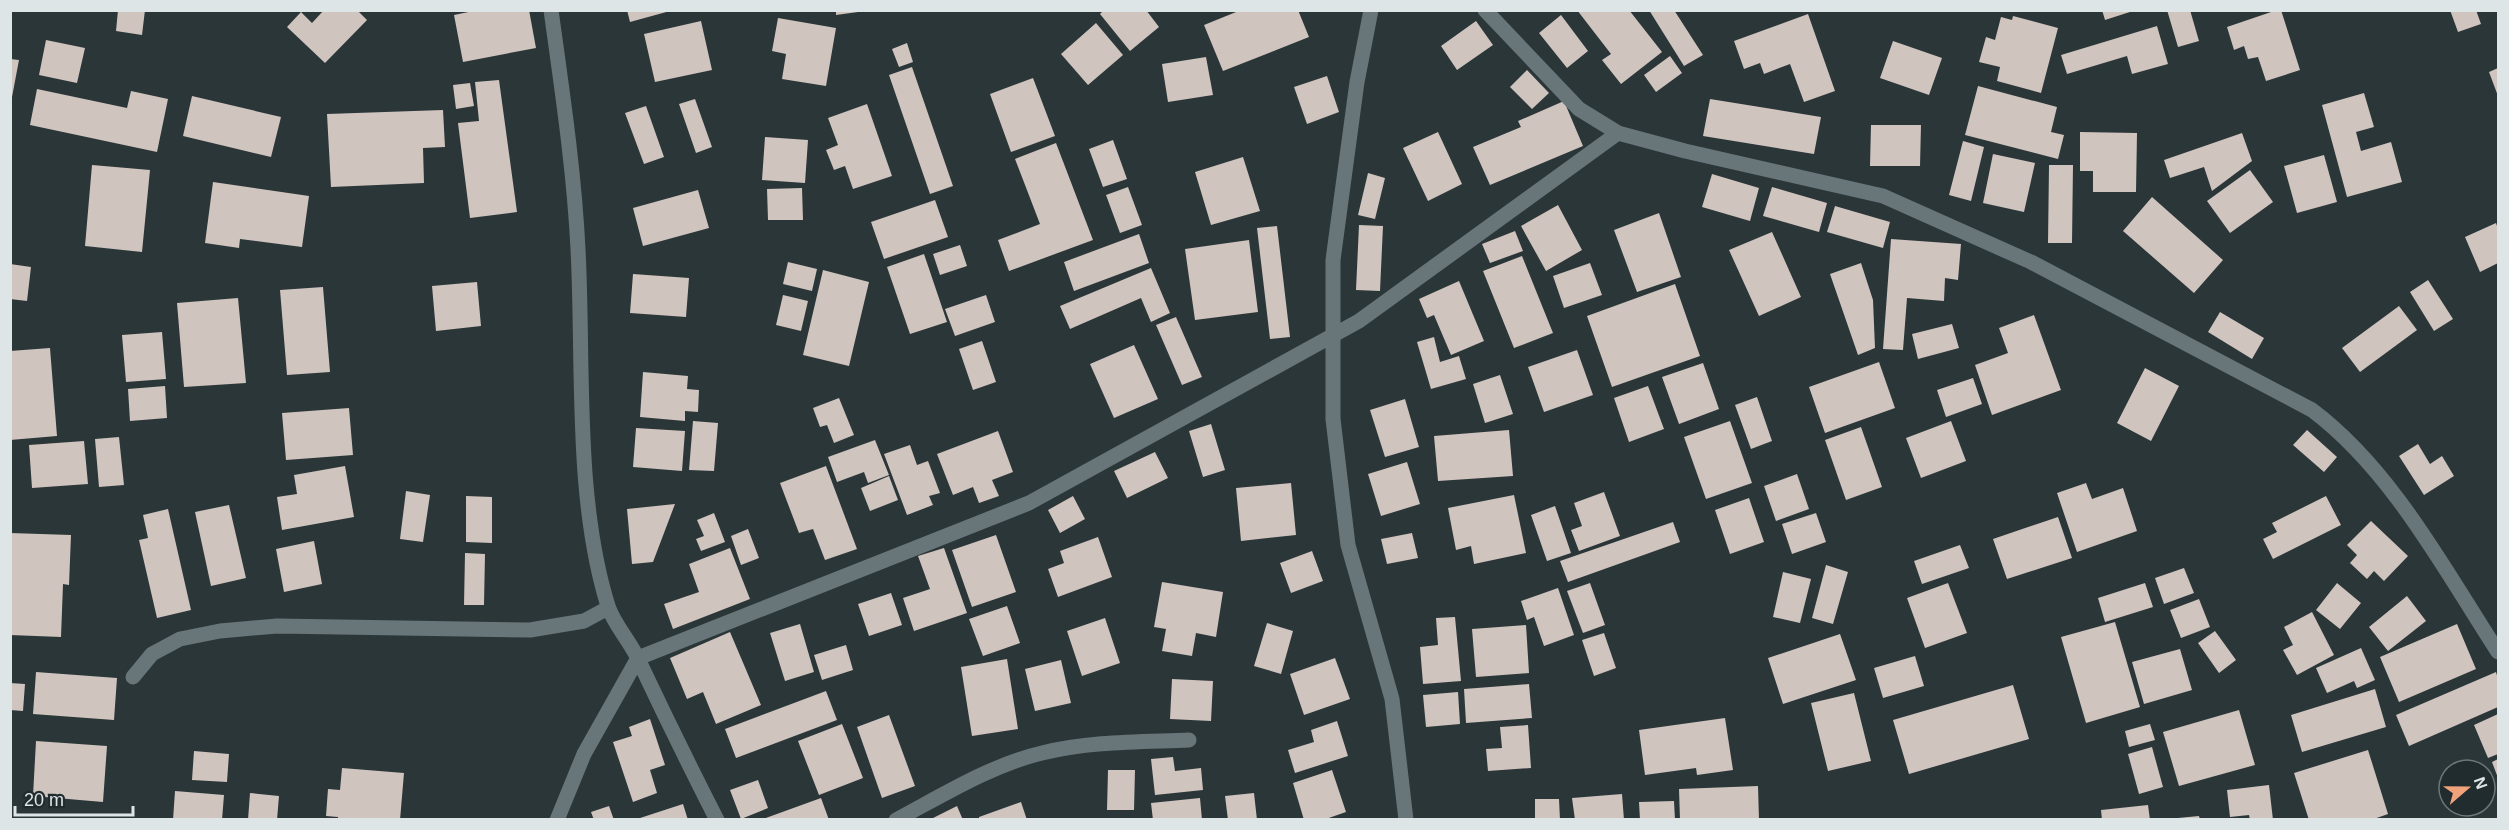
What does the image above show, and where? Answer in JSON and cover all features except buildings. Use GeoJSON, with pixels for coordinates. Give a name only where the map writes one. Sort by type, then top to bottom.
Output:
{"type":"FeatureCollection","features":[{"type":"Feature","properties":{"kind":"street"},"geometry":{"type":"LineString","coordinates":[[551,10],[565,104],[578,248],[586,477],[591,528],[608,608],[638,658],[717,819]]}},
{"type":"Feature","properties":{"kind":"street"},"geometry":{"type":"LineString","coordinates":[[1371,10],[1358,82],[1333,260],[1334,419],[1348,545],[1392,699],[1406,819]]}},
{"type":"Feature","properties":{"kind":"street"},"geometry":{"type":"LineString","coordinates":[[1485,10],[1579,109],[1618,133],[1685,151],[1883,196],[2031,262],[2313,410],[2350,440],[2395,494],[2499,652]]}},
{"type":"Feature","properties":{"kind":"street"},"geometry":{"type":"LineString","coordinates":[[557,819],[584,754],[638,658],[1020,508],[1332,336],[1386,302],[1618,133]]}},
{"type":"Feature","properties":{"kind":"street"},"geometry":{"type":"LineString","coordinates":[[133,677],[152,654],[180,639],[220,631],[277,627],[530,630],[584,621],[608,608]]}},
{"type":"Feature","properties":{"kind":"street"},"geometry":{"type":"LineString","coordinates":[[896,819],[999,768],[1041,753],[1083,745],[1189,740]]}}]}
